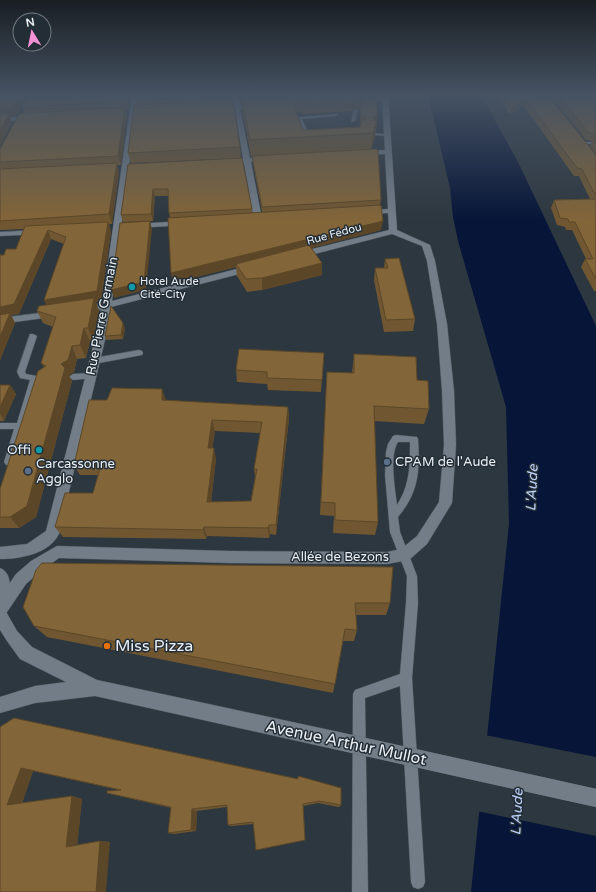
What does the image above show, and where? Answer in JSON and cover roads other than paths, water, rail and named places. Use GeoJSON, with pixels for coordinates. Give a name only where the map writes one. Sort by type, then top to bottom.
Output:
{"type":"FeatureCollection","features":[{"type":"Feature","properties":{"kind":"street","name":"Rue Pierre Germain"},"geometry":{"type":"LineString","coordinates":[[57,552],[53,544],[52,534],[107,306],[129,137]]}},
{"type":"Feature","properties":{"kind":"street"},"geometry":{"type":"LineString","coordinates":[[243,137],[258,219]]}},
{"type":"Feature","properties":{"kind":"street"},"geometry":{"type":"LineString","coordinates":[[387,137],[393,231]]}},
{"type":"Feature","properties":{"kind":"street"},"geometry":{"type":"LineString","coordinates":[[578,137],[587,148]]}},
{"type":"Feature","properties":{"kind":"street"},"geometry":{"type":"LineString","coordinates":[[357,154],[388,152]]}},
{"type":"Feature","properties":{"kind":"street"},"geometry":{"type":"LineString","coordinates":[[224,162],[279,158]]}},
{"type":"Feature","properties":{"kind":"street"},"geometry":{"type":"LineString","coordinates":[[360,212],[392,211]]}},
{"type":"Feature","properties":{"kind":"street"},"geometry":{"type":"LineString","coordinates":[[105,228],[196,222]]}},
{"type":"Feature","properties":{"kind":"street","name":"Rue Fédou"},"geometry":{"type":"LineString","coordinates":[[292,257],[393,231]]}},
{"type":"Feature","properties":{"kind":"street","name":"Allée de Bezons"},"geometry":{"type":"LineString","coordinates":[[57,552],[238,557],[387,558],[404,555],[422,540],[446,503],[450,445],[444,345],[431,261],[426,245],[393,231]]}},
{"type":"Feature","properties":{"kind":"street"},"geometry":{"type":"LineString","coordinates":[[0,234],[45,232]]}},
{"type":"Feature","properties":{"kind":"street"},"geometry":{"type":"LineString","coordinates":[[91,308],[107,306],[261,265]]}},
{"type":"Feature","properties":{"kind":"street"},"geometry":{"type":"LineString","coordinates":[[0,322],[68,312]]}},
{"type":"Feature","properties":{"kind":"street"},"geometry":{"type":"LineString","coordinates":[[0,553],[20,553],[39,546],[52,534]]}},
{"type":"Feature","properties":{"kind":"street"},"geometry":{"type":"LineString","coordinates":[[0,610],[21,579],[36,566],[57,552]]}},
{"type":"Feature","properties":{"kind":"street"},"geometry":{"type":"LineString","coordinates":[[0,575],[3,579],[0,599]]}},
{"type":"Feature","properties":{"kind":"street","name":"Avenue Arthur Mullot"},"geometry":{"type":"LineString","coordinates":[[0,615],[12,636],[26,652],[95,688],[596,798]]}},
{"type":"Feature","properties":{"kind":"street","name":"Avenue Arthur Mullot"},"geometry":{"type":"LineString","coordinates":[[0,705],[15,698],[36,693],[95,688]]}},
{"type":"Feature","properties":{"kind":"lane"},"geometry":{"type":"LineString","coordinates":[[307,137],[308,139],[315,140]]}},
{"type":"Feature","properties":{"kind":"lane"},"geometry":{"type":"LineString","coordinates":[[583,143],[596,143]]}},
{"type":"Feature","properties":{"kind":"lane"},"geometry":{"type":"LineString","coordinates":[[33,336],[21,372],[23,376],[34,379],[47,379]]}},
{"type":"Feature","properties":{"kind":"lane"},"geometry":{"type":"LineString","coordinates":[[94,361],[139,353]]}},
{"type":"Feature","properties":{"kind":"lane"},"geometry":{"type":"LineString","coordinates":[[72,377],[91,376]]}},
{"type":"Feature","properties":{"kind":"lane"},"geometry":{"type":"LineString","coordinates":[[7,470],[34,379]]}},
{"type":"Feature","properties":{"kind":"lane"},"geometry":{"type":"LineString","coordinates":[[0,426],[20,426]]}},
{"type":"Feature","properties":{"kind":"lane"},"geometry":{"type":"LineString","coordinates":[[393,516],[402,506],[411,489],[415,462],[414,439],[396,438],[392,442],[389,466],[393,516],[395,532],[412,576],[412,603],[406,678],[418,882]]}},
{"type":"Feature","properties":{"kind":"lane"},"geometry":{"type":"LineString","coordinates":[[360,892],[359,694],[406,678]]}},
{"type":"Feature","properties":{"kind":"water","name":"L'Aude"},"geometry":{"type":"Polygon","coordinates":[[[438,137],[504,137],[518,162],[596,326],[596,892],[471,892],[509,524],[506,407],[458,241],[453,217],[450,188],[438,137]]]}},
{"type":"Feature","properties":{"kind":"place","name":"Hotel Aude Cité-City"},"geometry":{"type":"Point","coordinates":[132,287]}},
{"type":"Feature","properties":{"kind":"place","name":"Offi"},"geometry":{"type":"Point","coordinates":[39,450]}},
{"type":"Feature","properties":{"kind":"place","name":"CPAM de l'Aude"},"geometry":{"type":"Point","coordinates":[387,462]}},
{"type":"Feature","properties":{"kind":"place","name":"Carcassonne Agglo"},"geometry":{"type":"Point","coordinates":[28,471]}},
{"type":"Feature","properties":{"kind":"place","name":"Miss Pizza"},"geometry":{"type":"Point","coordinates":[107,646]}}]}
